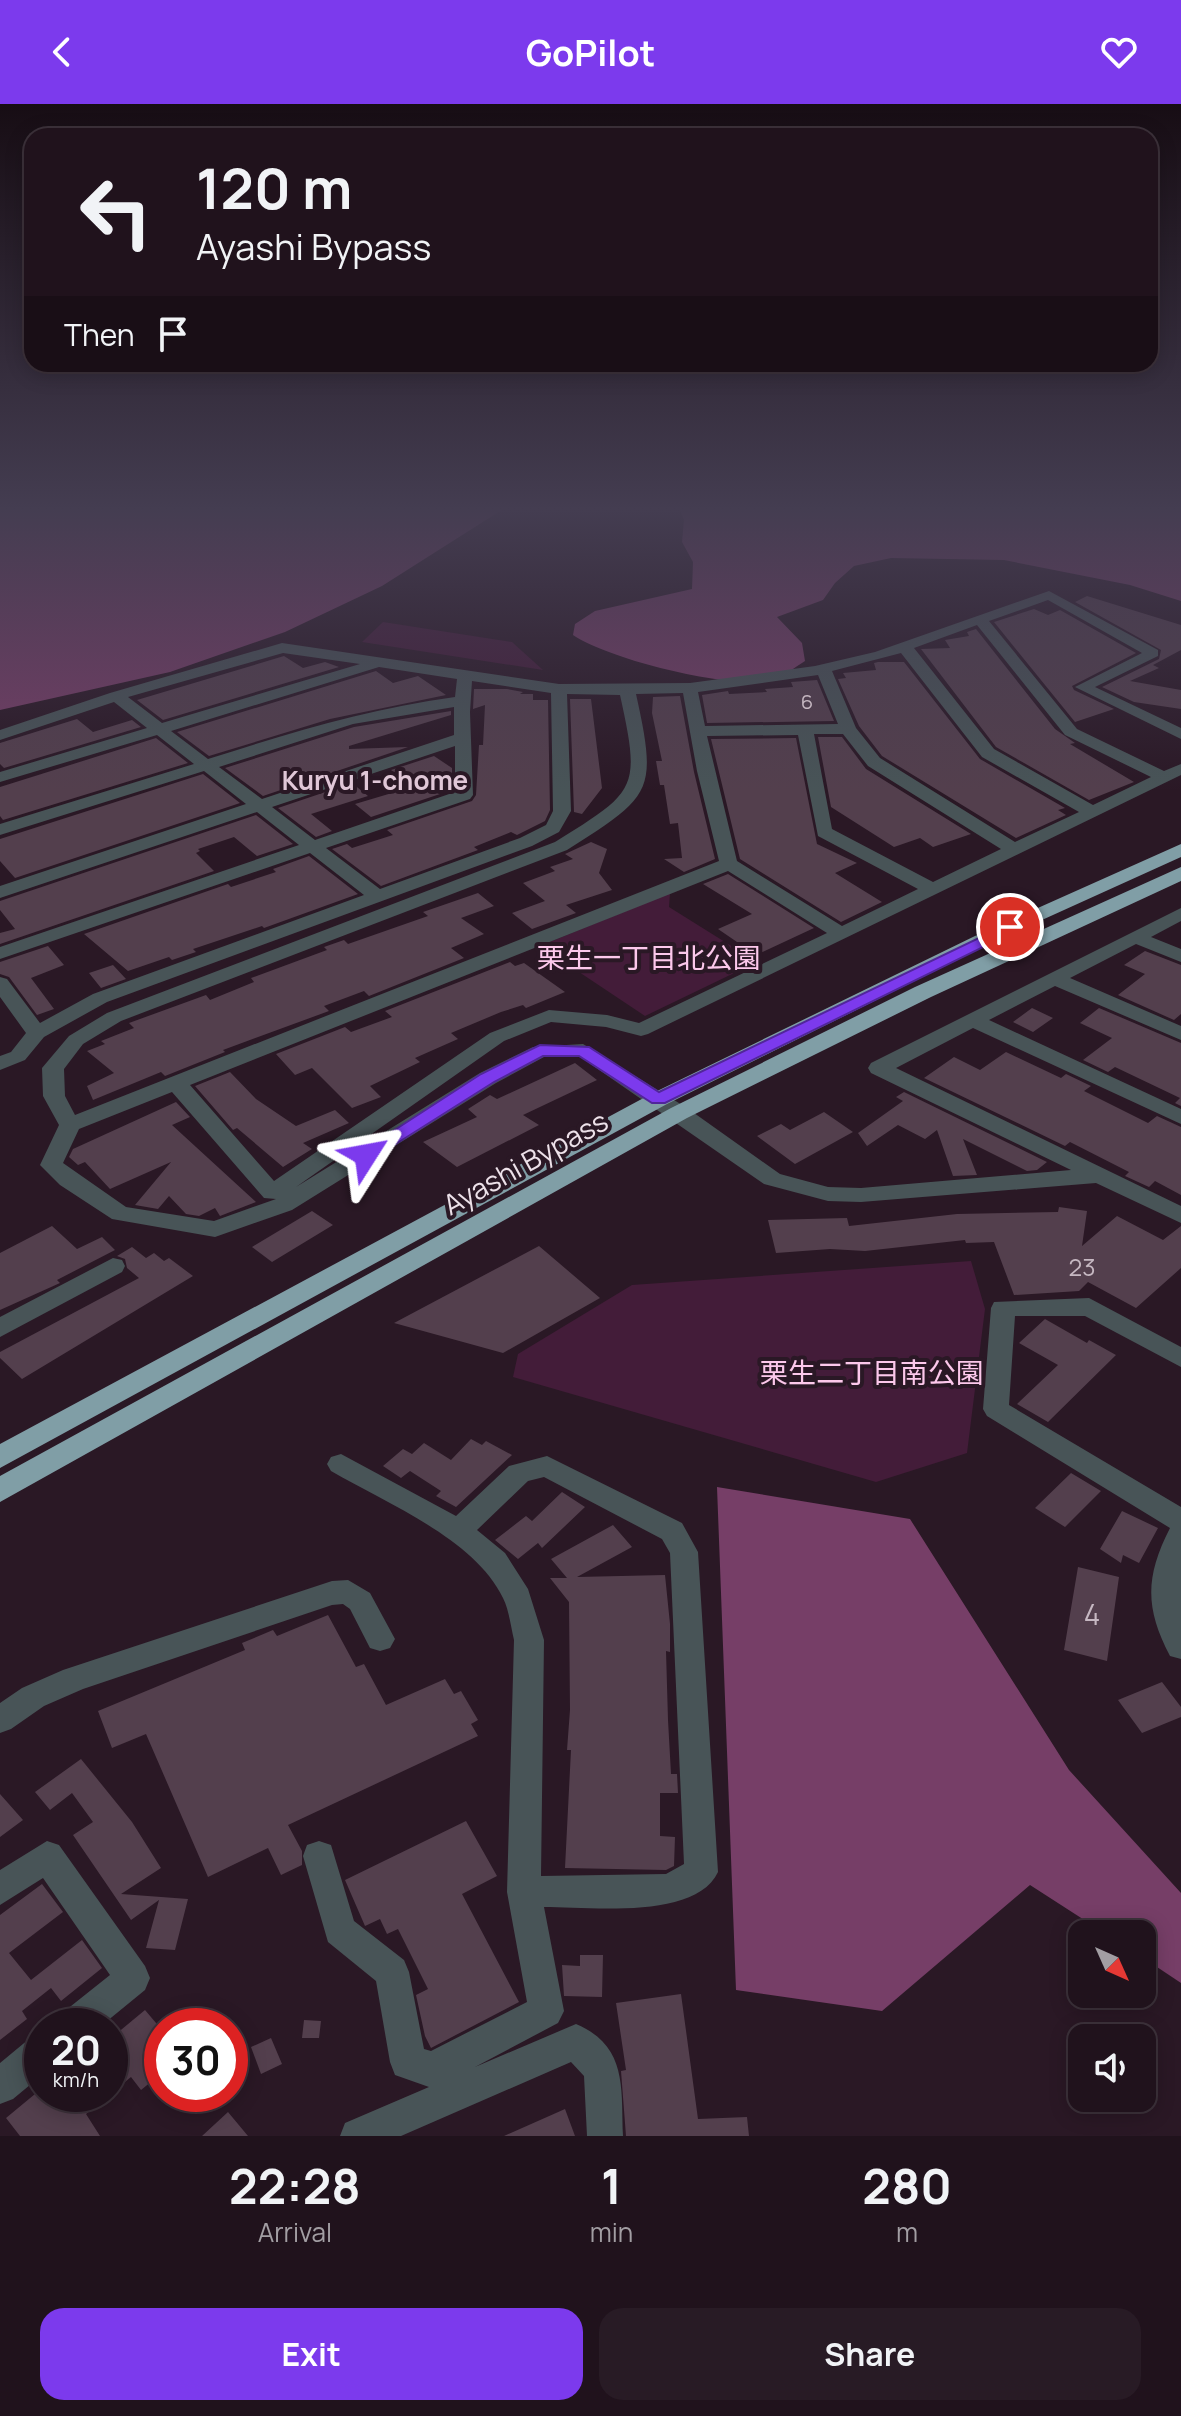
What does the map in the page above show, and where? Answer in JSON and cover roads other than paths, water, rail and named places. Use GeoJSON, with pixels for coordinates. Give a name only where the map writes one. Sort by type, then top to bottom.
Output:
{"type":"FeatureCollection","features":[{"type":"Feature","properties":{"kind":"highway","name":"Ayashi Bypass"},"geometry":{"type":"LineString","coordinates":[[0,1457],[967,947],[1181,850]]}},
{"type":"Feature","properties":{"kind":"highway","name":"Ayashi Bypass"},"geometry":{"type":"LineString","coordinates":[[0,1490],[669,1106],[1181,873]]}},
{"type":"Feature","properties":{"kind":"street"},"geometry":{"type":"LineString","coordinates":[[0,735],[116,696],[282,648],[559,689],[690,688],[823,669],[904,646],[1032,601]]}},
{"type":"Feature","properties":{"kind":"street"},"geometry":{"type":"LineString","coordinates":[[1059,601],[1153,653],[1083,687],[1181,734]]}},
{"type":"Feature","properties":{"kind":"street"},"geometry":{"type":"LineString","coordinates":[[980,619],[1071,732],[1172,773]]}},
{"type":"Feature","properties":{"kind":"street"},"geometry":{"type":"LineString","coordinates":[[904,646],[988,753],[1092,812]]}},
{"type":"Feature","properties":{"kind":"street"},"geometry":{"type":"LineString","coordinates":[[0,777],[378,663]]}},
{"type":"Feature","properties":{"kind":"street"},"geometry":{"type":"LineString","coordinates":[[823,669],[848,729],[874,762],[1014,849]]}},
{"type":"Feature","properties":{"kind":"street"},"geometry":{"type":"LineString","coordinates":[[0,953],[464,795],[465,677]]}},
{"type":"Feature","properties":{"kind":"street"},"geometry":{"type":"LineString","coordinates":[[690,688],[729,864],[840,933]]}},
{"type":"Feature","properties":{"kind":"street"},"geometry":{"type":"LineString","coordinates":[[0,1064],[18,1056],[37,1033],[100,998],[526,842],[553,828],[562,811],[559,689]]}},
{"type":"Feature","properties":{"kind":"street"},"geometry":{"type":"LineString","coordinates":[[70,1125],[54,1096],[53,1068],[76,1040],[114,1017],[561,846],[618,808],[639,779],[640,752],[627,690]]}},
{"type":"Feature","properties":{"kind":"street"},"geometry":{"type":"LineString","coordinates":[[116,696],[378,897]]}},
{"type":"Feature","properties":{"kind":"street"},"geometry":{"type":"LineString","coordinates":[[0,830],[349,720],[393,710],[463,701]]}},
{"type":"Feature","properties":{"kind":"street"},"geometry":{"type":"LineString","coordinates":[[699,731],[848,729]]}},
{"type":"Feature","properties":{"kind":"street"},"geometry":{"type":"LineString","coordinates":[[805,730],[824,832],[932,889]]}},
{"type":"Feature","properties":{"kind":"street"},"geometry":{"type":"LineString","coordinates":[[0,892],[463,738]]}},
{"type":"Feature","properties":{"kind":"street"},"geometry":{"type":"LineString","coordinates":[[176,1083],[272,1193],[497,1037],[549,1016],[607,1021],[641,1030],[1172,773]]}},
{"type":"Feature","properties":{"kind":"street"},"geometry":{"type":"LineString","coordinates":[[729,864],[70,1125],[51,1165],[120,1214],[215,1229],[296,1199],[475,1085],[540,1051],[583,1050],[772,1179],[828,1194],[861,1195],[1101,1175]]}},
{"type":"Feature","properties":{"kind":"street"},"geometry":{"type":"LineString","coordinates":[[1181,914],[879,1068],[1181,1215]]}},
{"type":"Feature","properties":{"kind":"street"},"geometry":{"type":"LineString","coordinates":[[1135,937],[1181,956]]}},
{"type":"Feature","properties":{"kind":"street"},"geometry":{"type":"LineString","coordinates":[[1053,978],[1181,1034]]}},
{"type":"Feature","properties":{"kind":"street"},"geometry":{"type":"LineString","coordinates":[[0,983],[37,1033]]}},
{"type":"Feature","properties":{"kind":"street"},"geometry":{"type":"LineString","coordinates":[[973,1020],[1181,1117]]}},
{"type":"Feature","properties":{"kind":"street"},"geometry":{"type":"LineString","coordinates":[[0,1328],[113,1266]]}},
{"type":"Feature","properties":{"kind":"street"},"geometry":{"type":"LineString","coordinates":[[1181,1358],[1089,1307],[1003,1308],[996,1409],[1181,1521]]}},
{"type":"Feature","properties":{"kind":"street"},"geometry":{"type":"LineString","coordinates":[[319,1856],[340,1931],[392,1972],[408,2062],[433,2070],[546,2011],[524,1892],[529,1640],[518,1597],[495,1561],[458,1531],[341,1464]]}},
{"type":"Feature","properties":{"kind":"street"},"geometry":{"type":"LineString","coordinates":[[458,1531],[519,1473],[547,1466],[672,1531],[684,1552],[701,1872],[670,1890],[524,1892]]}},
{"type":"Feature","properties":{"kind":"street"},"geometry":{"type":"LineString","coordinates":[[1181,1535],[1165,1568],[1170,1629],[1181,1647]]}},
{"type":"Feature","properties":{"kind":"street"},"geometry":{"type":"LineString","coordinates":[[0,1720],[33,1697],[74,1679],[332,1593],[348,1592],[360,1601],[380,1639]]}},
{"type":"Feature","properties":{"kind":"street"},"geometry":{"type":"LineString","coordinates":[[0,1889],[47,1856],[133,1978],[96,2008]]}},
{"type":"Feature","properties":{"kind":"street"},"geometry":{"type":"LineString","coordinates":[[358,2136],[576,2042],[602,2068],[605,2136]]}},
{"type":"Feature","properties":{"kind":"street"},"geometry":{"type":"LineString","coordinates":[[0,2086],[24,2067]]}},
{"type":"Feature","properties":{"kind":"district","name":"Kuryu 1-chome"},"geometry":{"type":"Point","coordinates":[375,780]}},
{"type":"Feature","properties":{"kind":"park label","name":"栗生一丁目北公園"},"geometry":{"type":"Point","coordinates":[649,957]}},
{"type":"Feature","properties":{"kind":"park label","name":"栗生二丁目南公園"},"geometry":{"type":"Point","coordinates":[872,1372]}}]}
